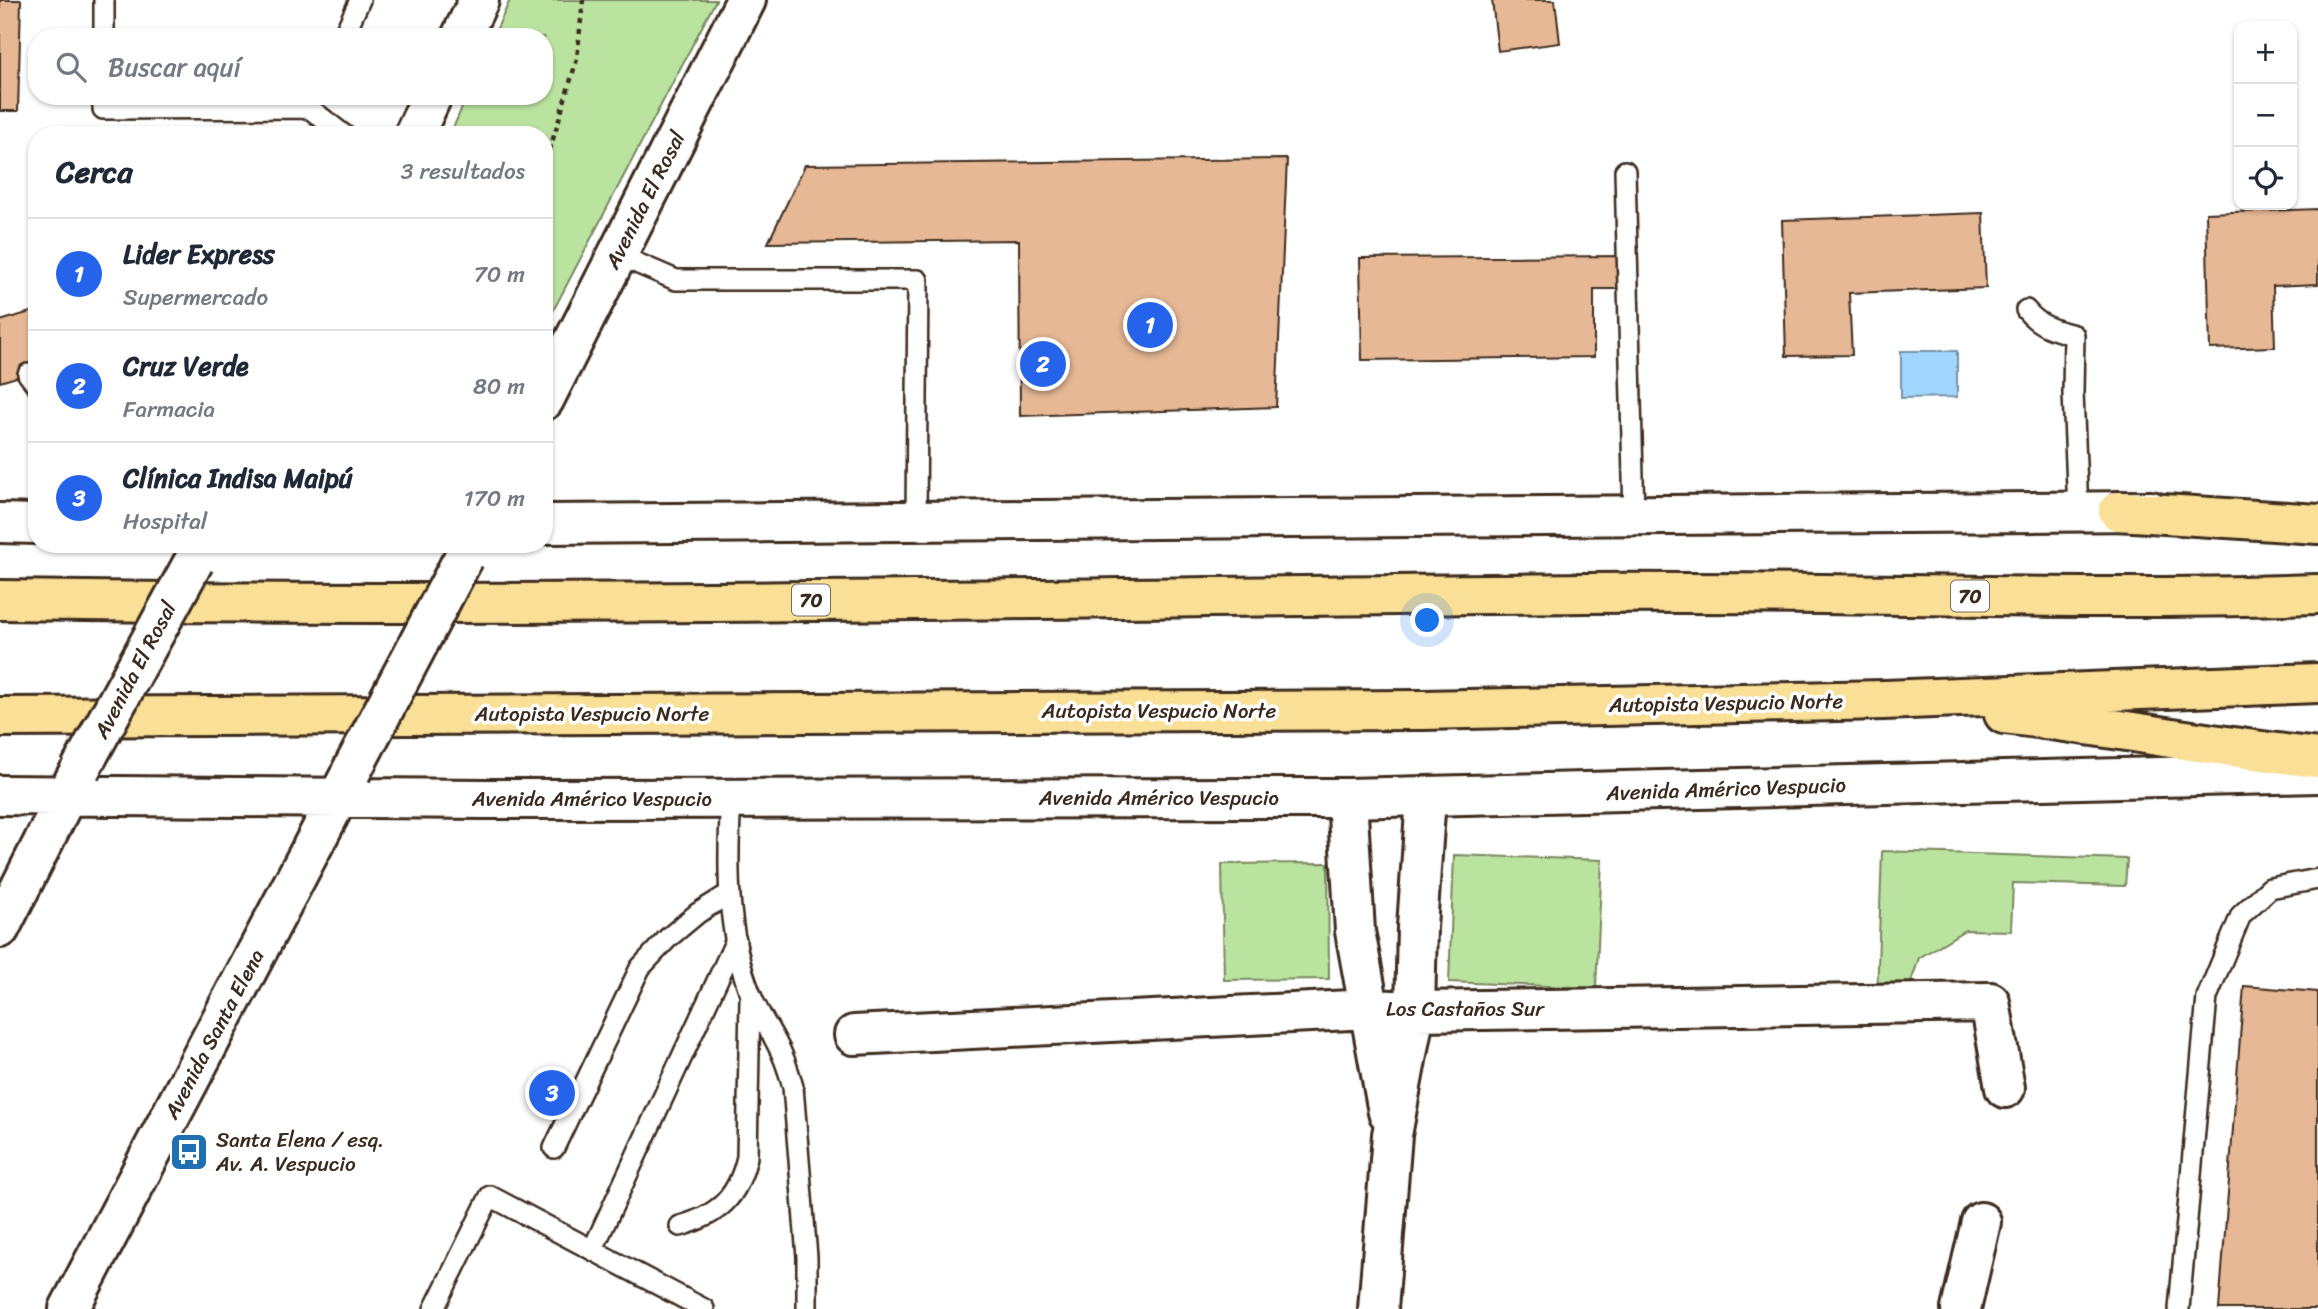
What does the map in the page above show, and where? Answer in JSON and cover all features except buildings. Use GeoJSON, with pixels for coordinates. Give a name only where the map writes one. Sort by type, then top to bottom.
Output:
{"type":"FeatureCollection","features":[{"type":"Feature","properties":{"kind":"highway"},"geometry":{"type":"LineString","coordinates":[[2118,511],[2318,524]]}},
{"type":"Feature","properties":{"kind":"highway","name":"70"},"geometry":{"type":"LineString","coordinates":[[0,600],[576,602],[1609,593],[2184,598],[2318,594]]}},
{"type":"Feature","properties":{"kind":"highway","name":"Autopista Vespucio Norte"},"geometry":{"type":"LineString","coordinates":[[0,717],[1409,710],[1884,700],[2318,683]]}},
{"type":"Feature","properties":{"kind":"highway"},"geometry":{"type":"LineString","coordinates":[[1884,700],[2098,725],[2176,739],[2318,758]]}},
{"type":"Feature","properties":{"kind":"main road"},"geometry":{"type":"LineString","coordinates":[[465,28],[479,0]]}},
{"type":"Feature","properties":{"kind":"main road","name":"Avenida El Rosal"},"geometry":{"type":"LineString","coordinates":[[553,382],[746,0]]}},
{"type":"Feature","properties":{"kind":"main road"},"geometry":{"type":"LineString","coordinates":[[418,126],[428,105]]}},
{"type":"Feature","properties":{"kind":"main road"},"geometry":{"type":"LineString","coordinates":[[553,335],[581,327]]}},
{"type":"Feature","properties":{"kind":"main road"},"geometry":{"type":"LineString","coordinates":[[553,524],[2318,509]]}},
{"type":"Feature","properties":{"kind":"main road"},"geometry":{"type":"LineString","coordinates":[[0,523],[28,524]]}},
{"type":"Feature","properties":{"kind":"main road","name":"Avenida El Rosal"},"geometry":{"type":"LineString","coordinates":[[73,783],[197,553]]}},
{"type":"Feature","properties":{"kind":"main road"},"geometry":{"type":"LineString","coordinates":[[345,785],[466,553]]}},
{"type":"Feature","properties":{"kind":"main road","name":"Avenida Américo Vespucio"},"geometry":{"type":"LineString","coordinates":[[0,795],[73,783],[345,785],[731,799],[1347,798],[2318,773]]}},
{"type":"Feature","properties":{"kind":"main road"},"geometry":{"type":"LineString","coordinates":[[0,928],[73,783]]}},
{"type":"Feature","properties":{"kind":"main road","name":"Avenida Santa Elena"},"geometry":{"type":"LineString","coordinates":[[69,1309],[345,785]]}},
{"type":"Feature","properties":{"kind":"main road"},"geometry":{"type":"LineString","coordinates":[[1378,1309],[1392,1135],[1415,1011],[1417,927],[1426,797]]}},
{"type":"Feature","properties":{"kind":"main road"},"geometry":{"type":"LineString","coordinates":[[1347,798],[1355,931],[1392,1135]]}},
{"type":"Feature","properties":{"kind":"main road","name":"Los Castaños Sur"},"geometry":{"type":"LineString","coordinates":[[854,1035],[1370,1009],[1415,1011],[1990,1002],[2005,1088]]}},
{"type":"Feature","properties":{"kind":"main road"},"geometry":{"type":"LineString","coordinates":[[1961,1309],[1981,1222]]}},
{"type":"Feature","properties":{"kind":"lane"},"geometry":{"type":"LineString","coordinates":[[104,0],[104,28]]}},
{"type":"Feature","properties":{"kind":"lane"},"geometry":{"type":"LineString","coordinates":[[347,28],[360,0]]}},
{"type":"Feature","properties":{"kind":"lane"},"geometry":{"type":"LineString","coordinates":[[103,105],[103,108],[208,105]]}},
{"type":"Feature","properties":{"kind":"lane"},"geometry":{"type":"LineString","coordinates":[[315,105],[335,126]]}},
{"type":"Feature","properties":{"kind":"lane"},"geometry":{"type":"LineString","coordinates":[[1625,171],[1634,515]]}},
{"type":"Feature","properties":{"kind":"lane"},"geometry":{"type":"LineString","coordinates":[[618,255],[676,280],[918,280],[916,521]]}},
{"type":"Feature","properties":{"kind":"lane"},"geometry":{"type":"LineString","coordinates":[[2026,310],[2036,322],[2074,335],[2073,393],[2078,511]]}},
{"type":"Feature","properties":{"kind":"lane"},"geometry":{"type":"LineString","coordinates":[[731,799],[728,846],[736,940],[750,994],[777,1043],[793,1087],[807,1257],[807,1309]]}},
{"type":"Feature","properties":{"kind":"lane"},"geometry":{"type":"LineString","coordinates":[[2179,1309],[2207,997],[2241,915],[2270,888],[2318,879]]}},
{"type":"Feature","properties":{"kind":"lane"},"geometry":{"type":"LineString","coordinates":[[554,1148],[640,968],[668,938],[698,913],[730,893]]}},
{"type":"Feature","properties":{"kind":"lane"},"geometry":{"type":"LineString","coordinates":[[593,1249],[736,940]]}},
{"type":"Feature","properties":{"kind":"lane"},"geometry":{"type":"LineString","coordinates":[[680,1226],[700,1220],[718,1210],[733,1194],[742,1177],[747,1157],[750,994]]}},
{"type":"Feature","properties":{"kind":"lane"},"geometry":{"type":"LineString","coordinates":[[433,1309],[490,1196],[704,1309]]}},
{"type":"Feature","properties":{"kind":"path"},"geometry":{"type":"LineString","coordinates":[[553,139],[577,59],[583,0]]}},
{"type":"Feature","properties":{"kind":"green space"},"geometry":{"type":"Polygon","coordinates":[[[510,0],[716,0],[553,311],[553,126],[454,126],[463,105],[553,105],[553,28],[497,28],[510,0]]]}},
{"type":"Feature","properties":{"kind":"green space"},"geometry":{"type":"Polygon","coordinates":[[[1882,851],[2127,859],[2125,886],[2013,883],[2011,931],[1965,930],[1919,958],[1906,998],[1877,996],[1882,851]]]}},
{"type":"Feature","properties":{"kind":"green space"},"geometry":{"type":"Polygon","coordinates":[[[1454,855],[1602,860],[1596,988],[1449,982],[1454,855]]]}},
{"type":"Feature","properties":{"kind":"green space"},"geometry":{"type":"Polygon","coordinates":[[[1328,863],[1329,979],[1224,980],[1222,864],[1328,863]]]}},
{"type":"Feature","properties":{"kind":"water"},"geometry":{"type":"Polygon","coordinates":[[[1901,351],[1957,351],[1957,397],[1901,398],[1901,351]]]}},
{"type":"Feature","properties":{"kind":"place","name":"Lider Express"},"geometry":{"type":"Point","coordinates":[1150,325]}},
{"type":"Feature","properties":{"kind":"place","name":"Cruz Verde"},"geometry":{"type":"Point","coordinates":[1043,364]}},
{"type":"Feature","properties":{"kind":"place","name":"Clínica Indisa Maipú"},"geometry":{"type":"Point","coordinates":[552,1093]}},
{"type":"Feature","properties":{"kind":"place","name":"Santa Elena / esq. Av. A. Vespucio"},"geometry":{"type":"Point","coordinates":[189,1152]}}]}
